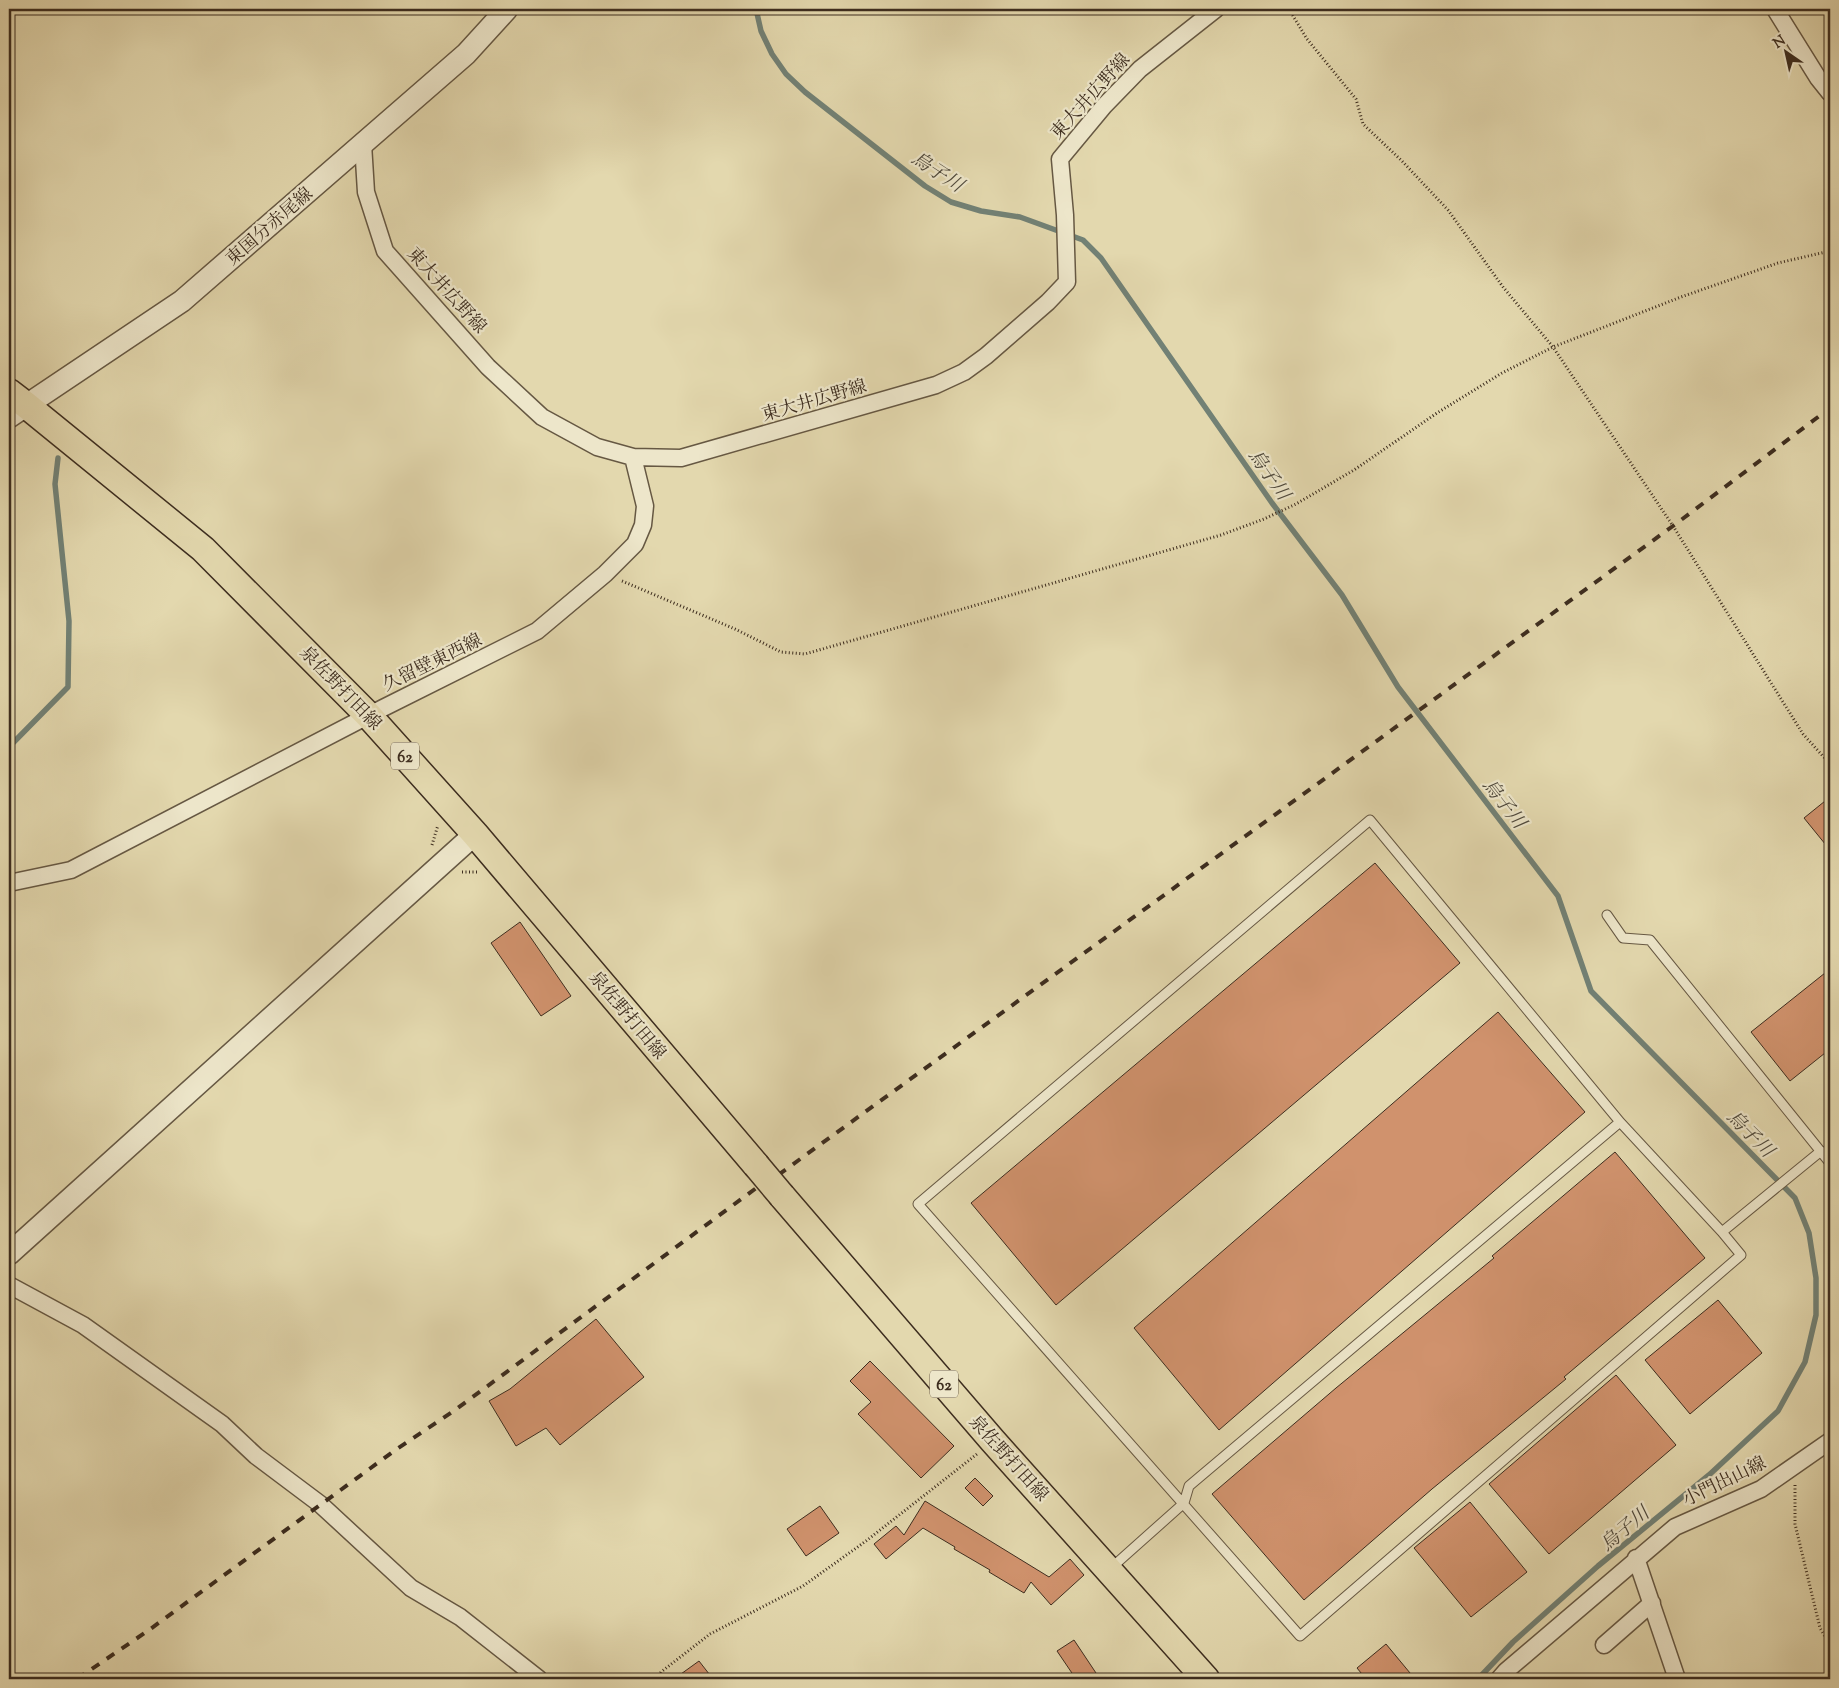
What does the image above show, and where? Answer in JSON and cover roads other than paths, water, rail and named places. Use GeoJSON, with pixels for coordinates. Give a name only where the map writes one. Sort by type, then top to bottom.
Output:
{"type":"FeatureCollection","features":[{"type":"Feature","properties":{"kind":"main road","name":"泉佐野打田線"},"geometry":{"type":"LineString","coordinates":[[15,405],[204,549],[369,716],[475,834],[993,1441],[1206,1679]]}},
{"type":"Feature","properties":{"kind":"street","name":"東国分赤尾線"},"geometry":{"type":"LineString","coordinates":[[15,405],[182,301],[466,54],[507,9]]}},
{"type":"Feature","properties":{"kind":"street","name":"東大井広野線"},"geometry":{"type":"LineString","coordinates":[[363,144],[366,192],[385,251],[488,367],[542,417],[597,447],[633,458],[681,458],[936,385],[964,372],[1034,314],[1067,282],[1065,215],[1060,159],[1104,106],[1140,68],[1216,9]]}},
{"type":"Feature","properties":{"kind":"street"},"geometry":{"type":"LineString","coordinates":[[1775,9],[1818,78],[1830,93]]}},
{"type":"Feature","properties":{"kind":"street","name":"久留壁東西線"},"geometry":{"type":"LineString","coordinates":[[9,883],[71,870],[537,631],[605,574],[635,544],[643,525],[645,506],[633,458]]}},
{"type":"Feature","properties":{"kind":"street"},"geometry":{"type":"LineString","coordinates":[[9,1254],[475,834]]}},
{"type":"Feature","properties":{"kind":"street"},"geometry":{"type":"LineString","coordinates":[[9,1285],[83,1325],[222,1424],[256,1456],[320,1504],[411,1588],[460,1617],[539,1679]]}},
{"type":"Feature","properties":{"kind":"street","name":"小門出山線"},"geometry":{"type":"LineString","coordinates":[[1507,1677],[1636,1558],[1675,1527],[1761,1489],[1830,1442]]}},
{"type":"Feature","properties":{"kind":"street"},"geometry":{"type":"LineString","coordinates":[[1636,1558],[1678,1679]]}},
{"type":"Feature","properties":{"kind":"street"},"geometry":{"type":"LineString","coordinates":[[1604,1645],[1652,1603]]}},
{"type":"Feature","properties":{"kind":"lane"},"geometry":{"type":"LineString","coordinates":[[1370,820],[1620,1122],[1722,1232],[1742,1255],[1300,1636],[918,1204],[1370,820]]}},
{"type":"Feature","properties":{"kind":"lane"},"geometry":{"type":"LineString","coordinates":[[1607,914],[1623,938],[1650,940],[1830,1163]]}},
{"type":"Feature","properties":{"kind":"lane"},"geometry":{"type":"LineString","coordinates":[[1109,1570],[1184,1503],[1189,1486],[1620,1122]]}},
{"type":"Feature","properties":{"kind":"lane"},"geometry":{"type":"LineString","coordinates":[[1722,1232],[1821,1151]]}},
{"type":"Feature","properties":{"kind":"waterway","name":"烏子川"},"geometry":{"type":"LineString","coordinates":[[756,9],[761,31],[772,54],[786,74],[805,92],[925,186],[951,202],[981,211],[1020,217],[1083,240],[1101,258],[1272,503],[1342,595],[1398,687],[1558,896],[1591,991],[1795,1198],[1809,1233],[1816,1278],[1816,1315],[1805,1362],[1778,1411],[1709,1475],[1598,1566],[1513,1642],[1478,1679]]}},
{"type":"Feature","properties":{"kind":"waterway"},"geometry":{"type":"LineString","coordinates":[[9,747],[68,687],[69,621],[55,484],[58,458]]}},
{"type":"Feature","properties":{"kind":"railway"},"geometry":{"type":"LineString","coordinates":[[77,1679],[149,1630],[394,1451],[455,1410],[759,1186],[774,1178],[1673,526],[1830,408]]}}]}
